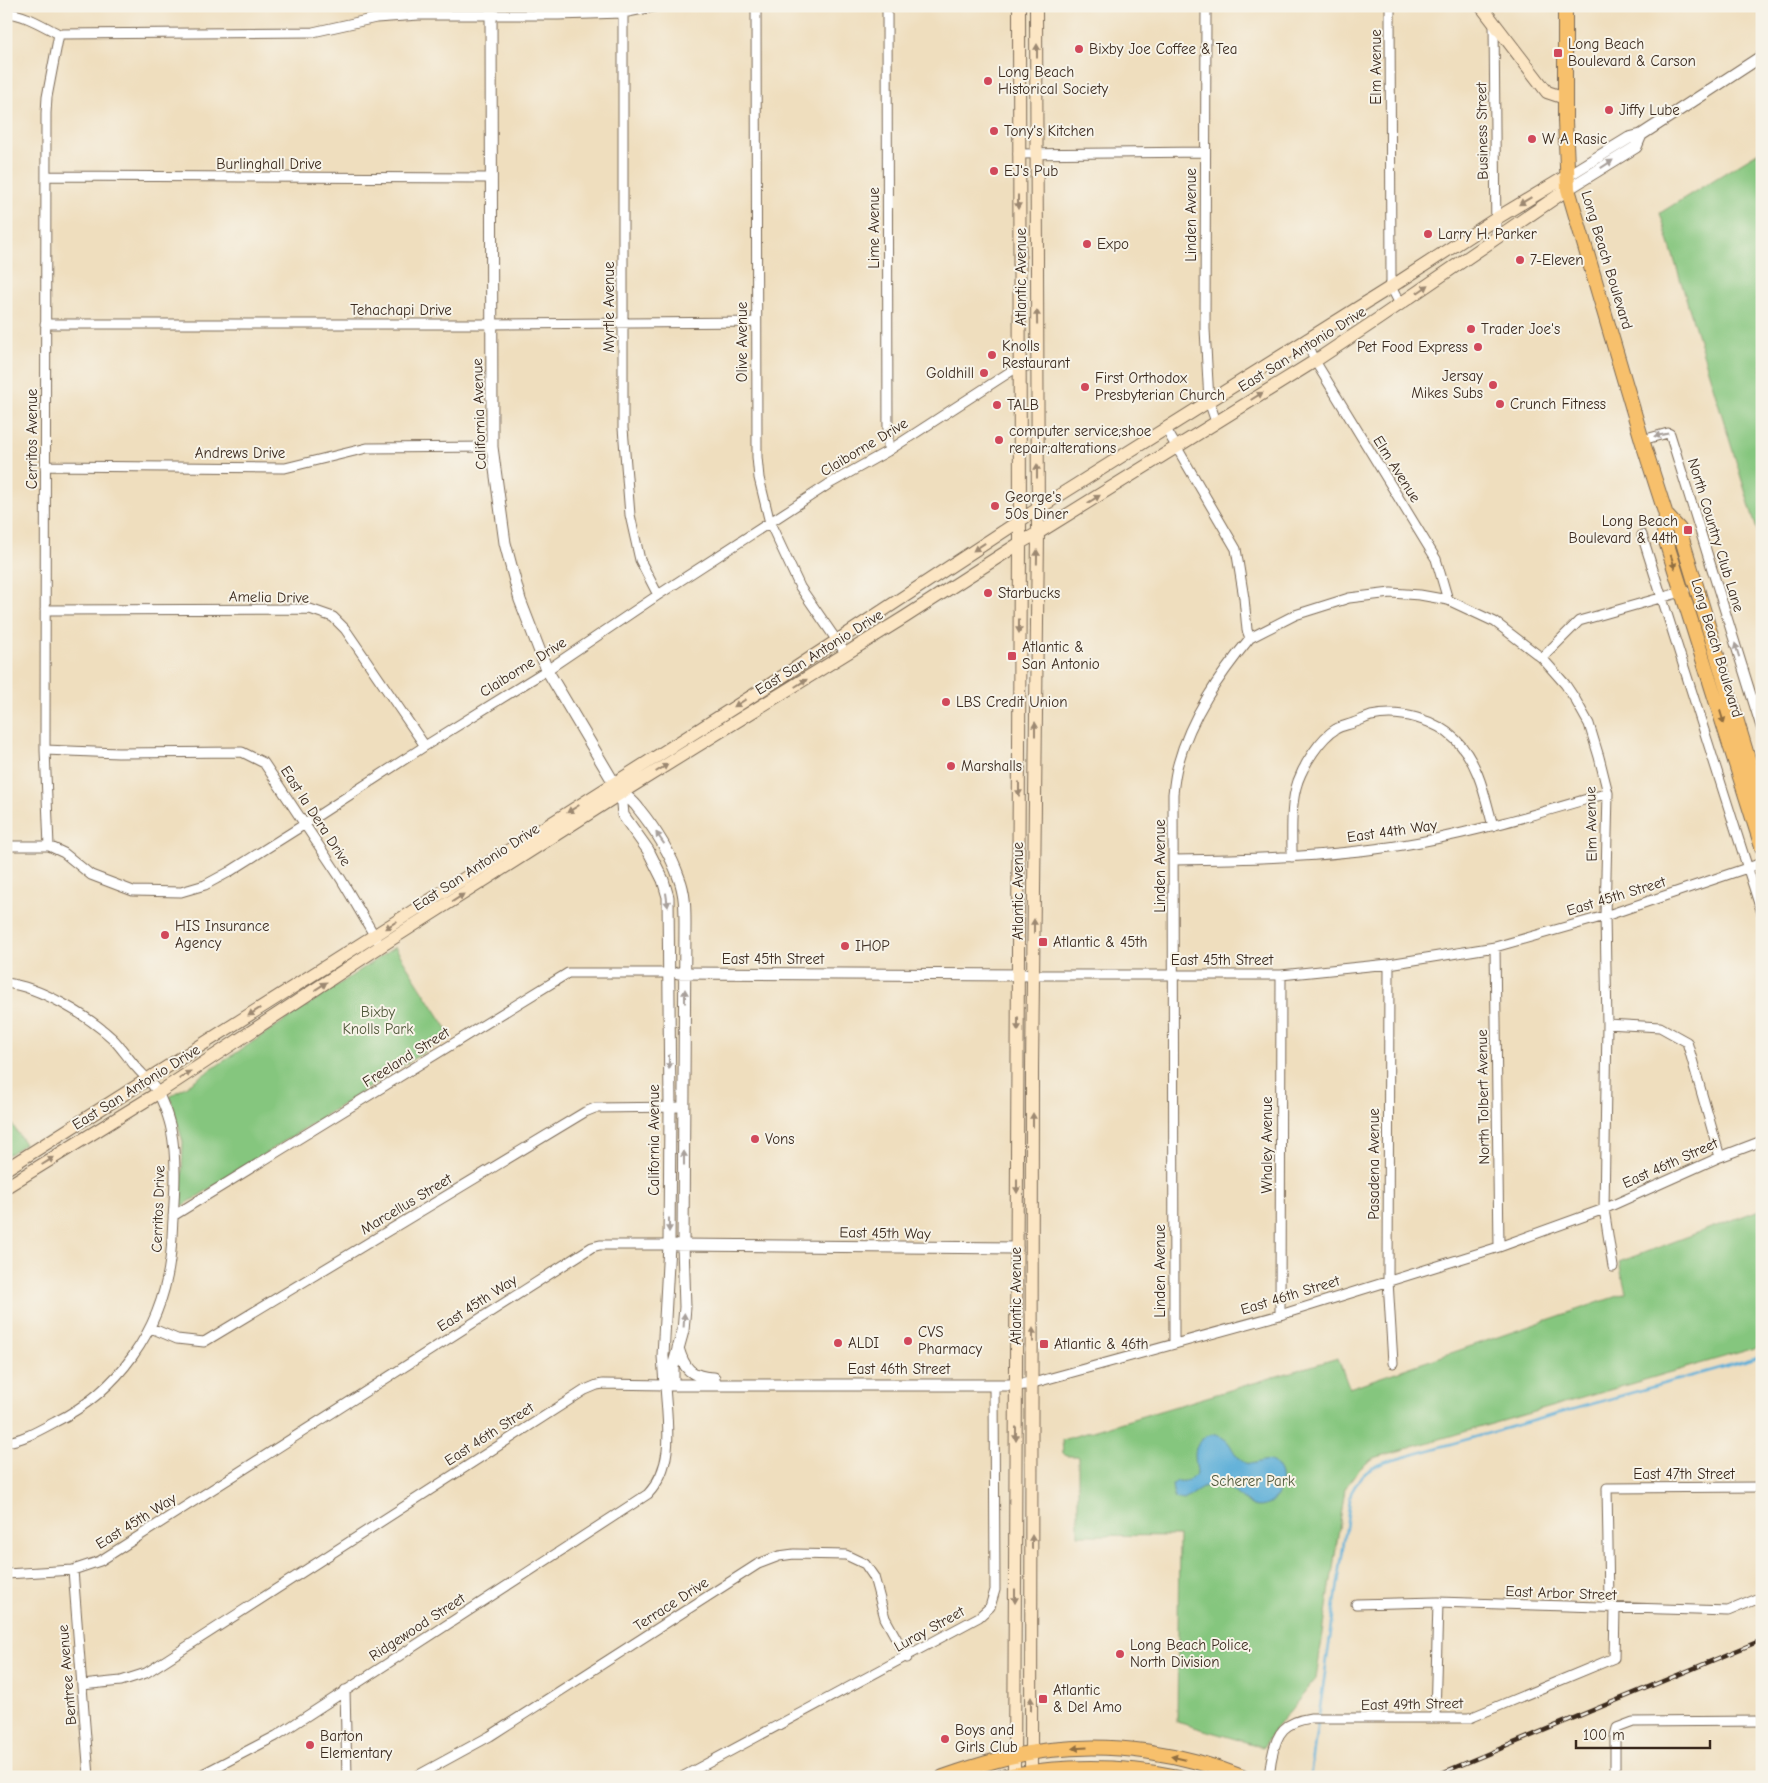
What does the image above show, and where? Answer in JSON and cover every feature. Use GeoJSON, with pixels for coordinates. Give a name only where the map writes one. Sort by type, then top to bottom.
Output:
{"type":"FeatureCollection","features":[{"type":"Feature","properties":{"kind":"main road","name":"Atlantic Avenue"},"geometry":{"type":"LineString","coordinates":[[1010,1776],[1014,1756],[1019,975],[1019,6]]}},
{"type":"Feature","properties":{"kind":"main road","name":"Atlantic Avenue"},"geometry":{"type":"LineString","coordinates":[[1031,1774],[1033,975],[1038,534],[1036,510],[1036,6]]}},
{"type":"Feature","properties":{"kind":"main road"},"geometry":{"type":"LineString","coordinates":[[1481,6],[1547,92],[1565,98]]}},
{"type":"Feature","properties":{"kind":"main road","name":"Long Beach Boulevard"},"geometry":{"type":"LineString","coordinates":[[1568,8],[1565,98],[1567,183],[1642,440],[1666,515],[1678,530],[1689,589],[1762,847]]}},
{"type":"Feature","properties":{"kind":"main road","name":"East San Antonio Drive"},"geometry":{"type":"LineString","coordinates":[[6,1187],[158,1093],[381,946],[837,639],[1036,510],[1497,218],[1567,183]]}},
{"type":"Feature","properties":{"kind":"main road","name":"East San Antonio Drive"},"geometry":{"type":"LineString","coordinates":[[6,1169],[148,1081],[375,935],[617,788],[846,654],[1020,543],[1038,534],[1315,361],[1496,238],[1567,183]]}},
{"type":"Feature","properties":{"kind":"main road","name":"Long Beach Boulevard"},"geometry":{"type":"LineString","coordinates":[[1689,589],[1762,805]]}},
{"type":"Feature","properties":{"kind":"main road"},"geometry":{"type":"LineString","coordinates":[[943,1777],[1014,1756],[1051,1750],[1089,1748],[1128,1750],[1165,1755],[1198,1762],[1242,1777]]}},
{"type":"Feature","properties":{"kind":"main road"},"geometry":{"type":"LineString","coordinates":[[1010,1776],[1073,1768],[1122,1768],[1179,1777]]}},
{"type":"Feature","properties":{"kind":"street"},"geometry":{"type":"LineString","coordinates":[[6,13],[14,13],[59,34],[313,32],[376,18],[419,14],[491,10],[623,13],[658,6]]}},
{"type":"Feature","properties":{"kind":"street","name":"Olive Avenue"},"geometry":{"type":"LineString","coordinates":[[756,6],[756,322],[757,457],[759,478],[770,523],[800,587],[846,654]]}},
{"type":"Feature","properties":{"kind":"street","name":"Lime Avenue"},"geometry":{"type":"LineString","coordinates":[[888,6],[888,450]]}},
{"type":"Feature","properties":{"kind":"street","name":"Linden Avenue"},"geometry":{"type":"LineString","coordinates":[[1206,6],[1205,329],[1209,401],[1216,422]]}},
{"type":"Feature","properties":{"kind":"street","name":"Elm Avenue"},"geometry":{"type":"LineString","coordinates":[[1390,6],[1390,287]]}},
{"type":"Feature","properties":{"kind":"street","name":"California Avenue"},"geometry":{"type":"LineString","coordinates":[[491,10],[492,447],[505,543],[520,600],[531,633],[547,670],[617,788],[637,806],[664,844],[680,879],[685,908],[684,1331],[669,1385],[666,1461],[657,1484],[648,1494]]}},
{"type":"Feature","properties":{"kind":"street","name":"Myrtle Avenue"},"geometry":{"type":"LineString","coordinates":[[623,13],[623,428],[630,514],[640,560],[658,595]]}},
{"type":"Feature","properties":{"kind":"street","name":"Business Street"},"geometry":{"type":"LineString","coordinates":[[1494,23],[1496,238]]}},
{"type":"Feature","properties":{"kind":"street","name":"Cerritos Avenue"},"geometry":{"type":"LineString","coordinates":[[50,846],[45,750],[46,176],[47,97],[59,34]]}},
{"type":"Feature","properties":{"kind":"street","name":"East San Antonio Drive"},"geometry":{"type":"LineString","coordinates":[[1567,183],[1629,138],[1641,135],[1762,56]]}},
{"type":"Feature","properties":{"kind":"street"},"geometry":{"type":"LineString","coordinates":[[1018,154],[1036,152],[1205,152]]}},
{"type":"Feature","properties":{"kind":"street","name":"Burlinghall Drive"},"geometry":{"type":"LineString","coordinates":[[46,176],[491,178]]}},
{"type":"Feature","properties":{"kind":"street"},"geometry":{"type":"LineString","coordinates":[[1390,287],[1400,304]]}},
{"type":"Feature","properties":{"kind":"street","name":"Tehachapi Drive"},"geometry":{"type":"LineString","coordinates":[[45,324],[756,322]]}},
{"type":"Feature","properties":{"kind":"street","name":"Elm Avenue"},"geometry":{"type":"LineString","coordinates":[[1306,339],[1315,361],[1436,559],[1448,600],[1495,622],[1542,658],[1565,684],[1589,724],[1608,793],[1605,916],[1607,1024],[1604,1208],[1613,1267]]}},
{"type":"Feature","properties":{"kind":"street"},"geometry":{"type":"LineString","coordinates":[[1019,366],[1037,366]]}},
{"type":"Feature","properties":{"kind":"street","name":"Claiborne Drive"},"geometry":{"type":"LineString","coordinates":[[50,846],[64,854],[91,875],[133,891],[181,892],[205,885],[229,872],[547,670],[829,484],[888,450],[1019,366]]}},
{"type":"Feature","properties":{"kind":"street"},"geometry":{"type":"LineString","coordinates":[[1166,428],[1236,548],[1247,630],[1250,638],[1295,616],[1349,598],[1391,593],[1420,595],[1448,600]]}},
{"type":"Feature","properties":{"kind":"street","name":"North Country Club Lane"},"geometry":{"type":"LineString","coordinates":[[1642,440],[1670,434],[1762,730]]}},
{"type":"Feature","properties":{"kind":"street","name":"Andrews Drive"},"geometry":{"type":"LineString","coordinates":[[45,466],[285,468],[367,448],[492,447]]}},
{"type":"Feature","properties":{"kind":"street"},"geometry":{"type":"LineString","coordinates":[[1642,535],[1762,913]]}},
{"type":"Feature","properties":{"kind":"street"},"geometry":{"type":"LineString","coordinates":[[1542,658],[1579,621],[1689,589]]}},
{"type":"Feature","properties":{"kind":"street","name":"Amelia Drive"},"geometry":{"type":"LineString","coordinates":[[45,610],[310,609],[333,617],[345,629],[425,746]]}},
{"type":"Feature","properties":{"kind":"street","name":"Linden Avenue"},"geometry":{"type":"LineString","coordinates":[[1174,1344],[1173,794],[1178,765],[1186,741],[1212,688],[1250,638]]}},
{"type":"Feature","properties":{"kind":"street"},"geometry":{"type":"LineString","coordinates":[[1292,857],[1293,806],[1298,782],[1309,759],[1320,744],[1335,729],[1372,716],[1406,715],[1438,726],[1456,740],[1475,768],[1493,826]]}},
{"type":"Feature","properties":{"kind":"street","name":"East la Dera Drive"},"geometry":{"type":"LineString","coordinates":[[45,750],[242,752],[264,763],[305,824],[381,946]]}},
{"type":"Feature","properties":{"kind":"street","name":"California Avenue"},"geometry":{"type":"LineString","coordinates":[[617,788],[623,815],[648,850],[663,880],[668,897],[669,1246],[664,1356],[669,1385]]}},
{"type":"Feature","properties":{"kind":"street","name":"East 44th Way"},"geometry":{"type":"LineString","coordinates":[[1174,860],[1292,857],[1368,850],[1419,842],[1493,826],[1608,793]]}},
{"type":"Feature","properties":{"kind":"street"},"geometry":{"type":"LineString","coordinates":[[6,846],[50,846]]}},
{"type":"Feature","properties":{"kind":"street","name":"East 45th Street"},"geometry":{"type":"LineString","coordinates":[[668,973],[1281,975],[1389,964],[1495,947],[1605,916],[1762,863]]}},
{"type":"Feature","properties":{"kind":"street","name":"North Tolbert Avenue"},"geometry":{"type":"LineString","coordinates":[[1495,947],[1499,1247]]}},
{"type":"Feature","properties":{"kind":"street","name":"Pasadena Avenue"},"geometry":{"type":"LineString","coordinates":[[1389,964],[1388,1281],[1393,1363]]}},
{"type":"Feature","properties":{"kind":"street","name":"Freeland Street"},"geometry":{"type":"LineString","coordinates":[[173,1216],[568,973],[668,973]]}},
{"type":"Feature","properties":{"kind":"street","name":"Whaley Avenue"},"geometry":{"type":"LineString","coordinates":[[1280,1315],[1281,975]]}},
{"type":"Feature","properties":{"kind":"street","name":"Cerritos Drive"},"geometry":{"type":"LineString","coordinates":[[6,982],[44,995],[94,1023],[113,1039],[158,1093],[171,1128],[176,1187],[170,1261],[161,1298],[151,1328],[131,1360],[108,1386],[86,1404],[40,1430],[6,1442]]}},
{"type":"Feature","properties":{"kind":"street"},"geometry":{"type":"LineString","coordinates":[[1607,1024],[1660,1027],[1687,1042],[1720,1157]]}},
{"type":"Feature","properties":{"kind":"street","name":"Marcellus Street"},"geometry":{"type":"LineString","coordinates":[[151,1328],[177,1339],[204,1342],[585,1112],[604,1107],[684,1107]]}},
{"type":"Feature","properties":{"kind":"street","name":"East 46th Street"},"geometry":{"type":"LineString","coordinates":[[82,1684],[121,1681],[146,1673],[585,1390],[597,1385],[1016,1385],[1033,1383],[1280,1315],[1499,1247],[1604,1208],[1720,1157],[1762,1141]]}},
{"type":"Feature","properties":{"kind":"street","name":"East 45th Way"},"geometry":{"type":"LineString","coordinates":[[6,1574],[73,1570],[100,1561],[592,1247],[600,1245],[1017,1248]]}},
{"type":"Feature","properties":{"kind":"street"},"geometry":{"type":"LineString","coordinates":[[678,1348],[683,1362],[693,1374],[703,1378],[721,1379],[729,1384]]}},
{"type":"Feature","properties":{"kind":"street","name":"Luray Street"},"geometry":{"type":"LineString","coordinates":[[682,1777],[907,1658],[979,1618],[990,1607],[995,1590],[994,1385]]}},
{"type":"Feature","properties":{"kind":"street","name":"East 47th Street"},"geometry":{"type":"LineString","coordinates":[[1615,1608],[1609,1601],[1607,1488],[1762,1487]]}},
{"type":"Feature","properties":{"kind":"street","name":"Ridgewood Street"},"geometry":{"type":"LineString","coordinates":[[197,1777],[276,1736],[648,1494]]}},
{"type":"Feature","properties":{"kind":"street","name":"Terrace Drive"},"geometry":{"type":"LineString","coordinates":[[415,1777],[490,1736],[758,1564],[779,1556],[794,1554],[846,1555],[865,1564],[874,1577],[885,1618],[907,1658]]}},
{"type":"Feature","properties":{"kind":"street","name":"Bentree Avenue"},"geometry":{"type":"LineString","coordinates":[[73,1570],[89,1777]]}},
{"type":"Feature","properties":{"kind":"street","name":"East Arbor Street"},"geometry":{"type":"LineString","coordinates":[[1356,1604],[1438,1602],[1728,1611],[1762,1597]]}},
{"type":"Feature","properties":{"kind":"street"},"geometry":{"type":"LineString","coordinates":[[1435,1718],[1438,1602]]}},
{"type":"Feature","properties":{"kind":"street","name":"East 49th Street"},"geometry":{"type":"LineString","coordinates":[[1268,1777],[1278,1736],[1291,1722],[1311,1718],[1470,1718],[1614,1658],[1615,1608]]}},
{"type":"Feature","properties":{"kind":"street"},"geometry":{"type":"LineString","coordinates":[[345,1690],[347,1777]]}},
{"type":"Feature","properties":{"kind":"street"},"geometry":{"type":"LineString","coordinates":[[1615,1777],[1615,1736],[1617,1728],[1633,1722],[1762,1721]]}},
{"type":"Feature","properties":{"kind":"green space"},"geometry":{"type":"Polygon","coordinates":[[[1762,150],[1762,546],[1660,213],[1762,150]]]}},
{"type":"Feature","properties":{"kind":"green space","name":"Bixby Knolls Park"},"geometry":{"type":"Polygon","coordinates":[[[395,947],[451,1035],[181,1207],[183,1142],[170,1097],[395,947]]]}},
{"type":"Feature","properties":{"kind":"green space"},"geometry":{"type":"Polygon","coordinates":[[[6,1115],[25,1144],[6,1156],[6,1115]]]}},
{"type":"Feature","properties":{"kind":"green space","name":"Scherer Park"},"geometry":{"type":"Polygon","coordinates":[[[1762,1209],[1762,1346],[1374,1458],[1357,1472],[1345,1489],[1316,1679],[1274,1730],[1263,1747],[1177,1722],[1179,1536],[1078,1535],[1078,1456],[1066,1456],[1063,1453],[1062,1440],[1338,1358],[1349,1388],[1626,1293],[1619,1262],[1762,1209]]]}},
{"type":"Feature","properties":{"kind":"water"},"geometry":{"type":"Polygon","coordinates":[[[1212,1434],[1224,1439],[1242,1461],[1251,1464],[1271,1461],[1275,1464],[1281,1474],[1281,1483],[1277,1495],[1271,1503],[1261,1507],[1255,1506],[1222,1485],[1215,1484],[1203,1488],[1184,1500],[1174,1498],[1172,1485],[1177,1481],[1188,1480],[1197,1473],[1195,1455],[1197,1445],[1205,1437],[1212,1434]]]}},
{"type":"Feature","properties":{"kind":"waterway"},"geometry":{"type":"LineString","coordinates":[[1310,1777],[1351,1493],[1364,1474],[1383,1463],[1762,1356]]}},
{"type":"Feature","properties":{"kind":"railway"},"geometry":{"type":"LineString","coordinates":[[1432,1777],[1762,1640]]}},
{"type":"Feature","properties":{"kind":"place","name":"Bixby Joe Coffee & Tea"},"geometry":{"type":"Point","coordinates":[1079,49]}},
{"type":"Feature","properties":{"kind":"place","name":"Long Beach Boulevard & Carson"},"geometry":{"type":"Point","coordinates":[1558,53]}},
{"type":"Feature","properties":{"kind":"place","name":"Long Beach Historical Society"},"geometry":{"type":"Point","coordinates":[988,81]}},
{"type":"Feature","properties":{"kind":"place","name":"Jiffy Lube"},"geometry":{"type":"Point","coordinates":[1609,110]}},
{"type":"Feature","properties":{"kind":"place","name":"Tony's Kitchen"},"geometry":{"type":"Point","coordinates":[994,131]}},
{"type":"Feature","properties":{"kind":"place","name":"W A Rasic"},"geometry":{"type":"Point","coordinates":[1532,139]}},
{"type":"Feature","properties":{"kind":"place","name":"EJ's Pub"},"geometry":{"type":"Point","coordinates":[994,171]}},
{"type":"Feature","properties":{"kind":"place","name":"Larry H. Parker"},"geometry":{"type":"Point","coordinates":[1428,234]}},
{"type":"Feature","properties":{"kind":"place","name":"Expo"},"geometry":{"type":"Point","coordinates":[1087,244]}},
{"type":"Feature","properties":{"kind":"place","name":"7-Eleven"},"geometry":{"type":"Point","coordinates":[1520,260]}},
{"type":"Feature","properties":{"kind":"place","name":"Trader Joe's"},"geometry":{"type":"Point","coordinates":[1471,329]}},
{"type":"Feature","properties":{"kind":"place","name":"Pet Food Express"},"geometry":{"type":"Point","coordinates":[1478,347]}},
{"type":"Feature","properties":{"kind":"place","name":"Knolls Restaurant"},"geometry":{"type":"Point","coordinates":[992,355]}},
{"type":"Feature","properties":{"kind":"place","name":"Goldhill"},"geometry":{"type":"Point","coordinates":[984,373]}},
{"type":"Feature","properties":{"kind":"place","name":"Jersay Mikes Subs"},"geometry":{"type":"Point","coordinates":[1493,385]}},
{"type":"Feature","properties":{"kind":"place","name":"First Orthodox Presbyterian Church"},"geometry":{"type":"Point","coordinates":[1085,387]}},
{"type":"Feature","properties":{"kind":"place","name":"Crunch Fitness"},"geometry":{"type":"Point","coordinates":[1500,404]}},
{"type":"Feature","properties":{"kind":"place","name":"TALB"},"geometry":{"type":"Point","coordinates":[997,405]}},
{"type":"Feature","properties":{"kind":"place","name":"computer service;shoe repair;alterations"},"geometry":{"type":"Point","coordinates":[999,440]}},
{"type":"Feature","properties":{"kind":"place","name":"George's 50s Diner"},"geometry":{"type":"Point","coordinates":[995,506]}},
{"type":"Feature","properties":{"kind":"place","name":"Long Beach Boulevard & 44th"},"geometry":{"type":"Point","coordinates":[1688,530]}},
{"type":"Feature","properties":{"kind":"place","name":"Starbucks"},"geometry":{"type":"Point","coordinates":[988,593]}},
{"type":"Feature","properties":{"kind":"place","name":"Atlantic & San Antonio"},"geometry":{"type":"Point","coordinates":[1012,656]}},
{"type":"Feature","properties":{"kind":"place","name":"LBS Credit Union"},"geometry":{"type":"Point","coordinates":[946,702]}},
{"type":"Feature","properties":{"kind":"place","name":"Marshalls"},"geometry":{"type":"Point","coordinates":[951,766]}},
{"type":"Feature","properties":{"kind":"place","name":"HIS Insurance Agency"},"geometry":{"type":"Point","coordinates":[165,935]}},
{"type":"Feature","properties":{"kind":"place","name":"Atlantic & 45th"},"geometry":{"type":"Point","coordinates":[1043,942]}},
{"type":"Feature","properties":{"kind":"place","name":"IHOP"},"geometry":{"type":"Point","coordinates":[845,946]}},
{"type":"Feature","properties":{"kind":"place","name":"Vons"},"geometry":{"type":"Point","coordinates":[755,1139]}},
{"type":"Feature","properties":{"kind":"place","name":"CVS Pharmacy"},"geometry":{"type":"Point","coordinates":[908,1341]}},
{"type":"Feature","properties":{"kind":"place","name":"ALDI"},"geometry":{"type":"Point","coordinates":[838,1343]}},
{"type":"Feature","properties":{"kind":"place","name":"Atlantic & 46th"},"geometry":{"type":"Point","coordinates":[1044,1344]}},
{"type":"Feature","properties":{"kind":"place","name":"Long Beach Police, North Division"},"geometry":{"type":"Point","coordinates":[1120,1654]}},
{"type":"Feature","properties":{"kind":"place","name":"Atlantic & Del Amo"},"geometry":{"type":"Point","coordinates":[1043,1699]}},
{"type":"Feature","properties":{"kind":"place","name":"Boys and Girls Club"},"geometry":{"type":"Point","coordinates":[945,1739]}},
{"type":"Feature","properties":{"kind":"place","name":"Barton Elementary"},"geometry":{"type":"Point","coordinates":[310,1745]}}]}
